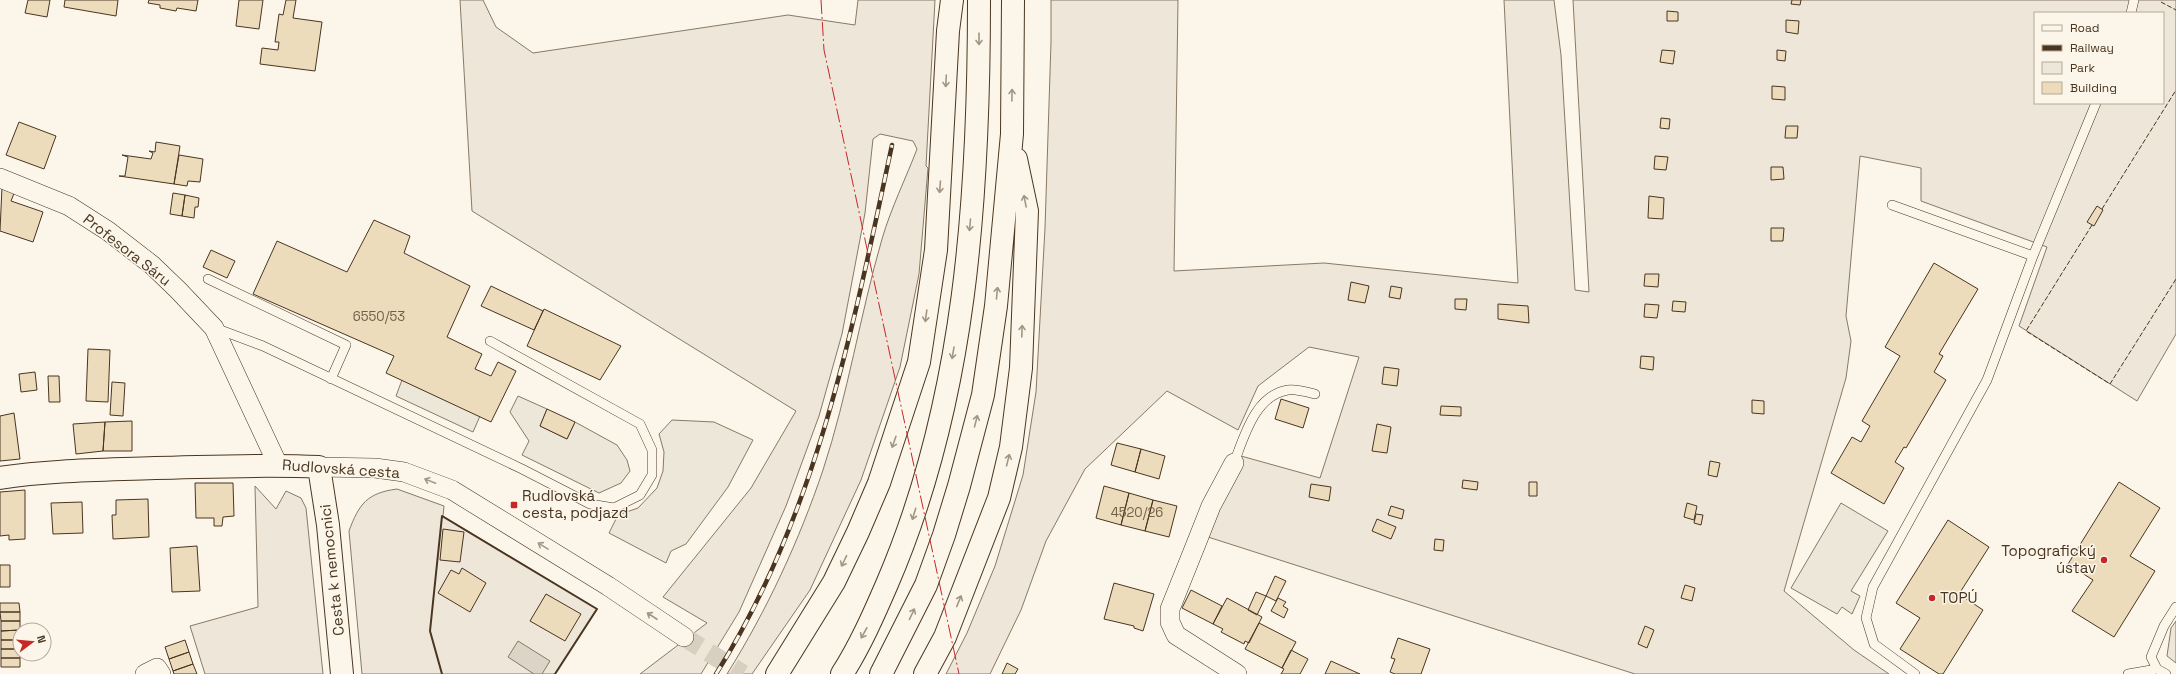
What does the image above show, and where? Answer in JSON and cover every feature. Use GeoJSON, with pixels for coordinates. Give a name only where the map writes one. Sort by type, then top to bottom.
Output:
{"type":"FeatureCollection","features":[{"type":"Feature","properties":{"kind":"main road"},"geometry":{"type":"LineString","coordinates":[[777,674],[834,582],[858,532],[879,483],[920,362],[936,250],[948,31],[952,0]]}},
{"type":"Feature","properties":{"kind":"main road"},"geometry":{"type":"LineString","coordinates":[[842,674],[872,620],[895,566],[926,476],[948,384],[964,291],[975,168],[979,0]]}},
{"type":"Feature","properties":{"kind":"main road"},"geometry":{"type":"LineString","coordinates":[[881,674],[926,585],[944,535],[959,486],[982,396],[996,306],[1012,134],[1013,0]]}},
{"type":"Feature","properties":{"kind":"main road"},"geometry":{"type":"LineString","coordinates":[[925,674],[944,637],[999,498],[1011,447],[1021,368],[1027,211],[1012,134]]}},
{"type":"Feature","properties":{"kind":"main road","name":"Rudlovská cesta"},"geometry":{"type":"LineString","coordinates":[[0,478],[110,469],[278,465],[319,467]]}},
{"type":"Feature","properties":{"kind":"main road","name":"Cesta k nemocnici"},"geometry":{"type":"LineString","coordinates":[[319,467],[328,524],[342,674]]}},
{"type":"Feature","properties":{"kind":"street","name":"Profesora Sáru"},"geometry":{"type":"LineString","coordinates":[[0,178],[69,206],[108,232],[152,265],[214,328],[278,465]]}},
{"type":"Feature","properties":{"kind":"street"},"geometry":{"type":"LineString","coordinates":[[1234,463],[1211,506],[1170,609],[1170,622],[1176,635],[1237,674]]}},
{"type":"Feature","properties":{"kind":"street","name":"Rudlovská cesta"},"geometry":{"type":"LineString","coordinates":[[319,467],[375,468],[404,472],[452,490],[601,582],[684,637]]}},
{"type":"Feature","properties":{"kind":"street"},"geometry":{"type":"LineString","coordinates":[[145,674],[157,668],[161,674]]}},
{"type":"Feature","properties":{"kind":"lane"},"geometry":{"type":"LineString","coordinates":[[2131,12],[2134,0]]}},
{"type":"Feature","properties":{"kind":"lane"},"geometry":{"type":"LineString","coordinates":[[1915,674],[1874,644],[1866,618],[1873,587],[1987,380],[2032,256],[2096,104]]}},
{"type":"Feature","properties":{"kind":"lane"},"geometry":{"type":"LineString","coordinates":[[1892,205],[2032,256]]}},
{"type":"Feature","properties":{"kind":"lane"},"geometry":{"type":"LineString","coordinates":[[208,278],[346,345],[331,379]]}},
{"type":"Feature","properties":{"kind":"lane"},"geometry":{"type":"LineString","coordinates":[[214,328],[263,346],[522,469],[590,504],[614,508],[640,495],[652,475],[652,450],[640,424],[490,341]]}},
{"type":"Feature","properties":{"kind":"lane"},"geometry":{"type":"LineString","coordinates":[[1234,463],[1248,428],[1258,410],[1270,396],[1290,390],[1315,394]]}},
{"type":"Feature","properties":{"kind":"lane"},"geometry":{"type":"LineString","coordinates":[[2166,674],[2157,669],[2151,657],[2164,626],[2176,607]]}},
{"type":"Feature","properties":{"kind":"lane"},"geometry":{"type":"LineString","coordinates":[[2128,674],[2157,669]]}},
{"type":"Feature","properties":{"kind":"green space"},"geometry":{"type":"Polygon","coordinates":[[[460,0],[483,0],[496,27],[533,53],[788,15],[855,25],[858,0],[935,0],[926,166],[928,168],[919,274],[900,367],[861,480],[810,590],[752,674],[727,674],[769,600],[793,549],[814,497],[840,413],[867,296],[882,239],[917,149],[913,141],[880,134],[873,139],[865,213],[842,334],[819,416],[786,506],[739,612],[701,674],[640,674],[707,623],[663,597],[751,488],[796,411],[472,211],[460,0]]]}},
{"type":"Feature","properties":{"kind":"green space"},"geometry":{"type":"Polygon","coordinates":[[[1051,0],[1178,0],[1174,271],[1324,263],[1518,283],[1504,0],[1554,0],[1561,55],[1575,290],[1589,292],[1573,0],[2176,0],[2176,334],[2137,401],[2019,326],[2047,247],[1921,201],[1921,168],[1860,156],[1846,316],[1851,341],[1846,378],[1784,591],[1854,650],[1889,674],[1635,674],[1208,537],[1241,456],[1320,478],[1359,357],[1309,347],[1258,386],[1238,430],[1167,391],[1085,469],[1046,541],[1021,610],[990,674],[946,674],[967,633],[995,566],[1023,475],[1036,392],[1045,228],[1051,0]]]}},
{"type":"Feature","properties":{"kind":"green space"},"geometry":{"type":"Polygon","coordinates":[[[255,486],[276,509],[286,491],[301,498],[306,508],[323,674],[205,674],[190,626],[258,607],[255,486]]]}},
{"type":"Feature","properties":{"kind":"green space"},"geometry":{"type":"Polygon","coordinates":[[[397,489],[444,506],[443,516],[597,609],[555,674],[362,674],[349,531],[356,514],[366,501],[378,493],[397,489]]]}},
{"type":"Feature","properties":{"kind":"green space"},"geometry":{"type":"Polygon","coordinates":[[[2176,621],[2176,663],[2167,656],[2171,628],[2176,621]]]}},
{"type":"Feature","properties":{"kind":"shaded area"},"geometry":{"type":"Polygon","coordinates":[[[402,380],[480,416],[473,432],[396,396],[402,380]]]}},
{"type":"Feature","properties":{"kind":"shaded area"},"geometry":{"type":"Polygon","coordinates":[[[518,396],[547,409],[540,426],[567,439],[575,422],[617,445],[627,460],[630,471],[621,483],[599,493],[522,455],[529,441],[510,412],[518,396]]]}},
{"type":"Feature","properties":{"kind":"shaded area"},"geometry":{"type":"Polygon","coordinates":[[[672,420],[714,422],[753,440],[728,487],[686,544],[671,551],[666,563],[609,533],[618,515],[638,508],[657,488],[663,471],[664,452],[659,434],[672,420]]]}},
{"type":"Feature","properties":{"kind":"shaded area"},"geometry":{"type":"Polygon","coordinates":[[[1841,503],[1888,531],[1851,591],[1860,596],[1852,614],[1842,607],[1837,614],[1791,588],[1841,503]]]}},
{"type":"Feature","properties":{"kind":"shaded area"},"geometry":{"type":"Polygon","coordinates":[[[518,641],[550,661],[542,674],[534,674],[508,657],[518,641]]]}},
{"type":"Feature","properties":{"kind":"building"},"geometry":{"type":"Polygon","coordinates":[[[28,0],[50,0],[47,17],[25,13],[28,0]]]}},
{"type":"Feature","properties":{"kind":"building"},"geometry":{"type":"Polygon","coordinates":[[[65,0],[118,0],[116,16],[64,7],[65,0]]]}},
{"type":"Feature","properties":{"kind":"building"},"geometry":{"type":"Polygon","coordinates":[[[149,0],[198,0],[196,11],[177,8],[176,11],[160,8],[160,5],[148,3],[149,0]]]}},
{"type":"Feature","properties":{"kind":"building"},"geometry":{"type":"Polygon","coordinates":[[[239,0],[263,0],[259,29],[236,26],[239,0]]]}},
{"type":"Feature","properties":{"kind":"building"},"geometry":{"type":"Polygon","coordinates":[[[286,0],[296,0],[293,18],[322,22],[315,71],[260,64],[262,48],[278,50],[279,42],[275,42],[279,14],[283,15],[286,0]]]}},
{"type":"Feature","properties":{"kind":"building"},"geometry":{"type":"Polygon","coordinates":[[[1792,0],[1801,0],[1800,5],[1791,4],[1792,0]]]}},
{"type":"Feature","properties":{"kind":"building"},"geometry":{"type":"Polygon","coordinates":[[[1667,11],[1678,12],[1678,21],[1667,21],[1667,11]]]}},
{"type":"Feature","properties":{"kind":"building"},"geometry":{"type":"Polygon","coordinates":[[[1786,20],[1799,21],[1798,34],[1786,32],[1786,20]]]}},
{"type":"Feature","properties":{"kind":"building"},"geometry":{"type":"Polygon","coordinates":[[[1662,50],[1675,51],[1673,64],[1660,62],[1662,50]]]}},
{"type":"Feature","properties":{"kind":"building"},"geometry":{"type":"Polygon","coordinates":[[[1777,50],[1786,51],[1785,61],[1777,60],[1777,50]]]}},
{"type":"Feature","properties":{"kind":"building"},"geometry":{"type":"Polygon","coordinates":[[[1772,86],[1785,87],[1785,100],[1772,99],[1772,86]]]}},
{"type":"Feature","properties":{"kind":"building"},"geometry":{"type":"Polygon","coordinates":[[[1661,118],[1670,119],[1669,129],[1660,128],[1661,118]]]}},
{"type":"Feature","properties":{"kind":"building"},"geometry":{"type":"Polygon","coordinates":[[[19,122],[56,136],[44,169],[6,155],[19,122]]]}},
{"type":"Feature","properties":{"kind":"building"},"geometry":{"type":"Polygon","coordinates":[[[1786,126],[1798,126],[1797,138],[1785,138],[1786,126]]]}},
{"type":"Feature","properties":{"kind":"building"},"geometry":{"type":"Polygon","coordinates":[[[156,142],[180,146],[174,184],[119,176],[125,176],[128,157],[122,155],[151,159],[153,153],[149,151],[155,152],[156,142]]]}},
{"type":"Feature","properties":{"kind":"building"},"geometry":{"type":"Polygon","coordinates":[[[179,155],[203,159],[200,182],[188,181],[187,186],[174,184],[179,155]]]}},
{"type":"Feature","properties":{"kind":"building"},"geometry":{"type":"Polygon","coordinates":[[[1655,156],[1668,157],[1666,170],[1654,169],[1655,156]]]}},
{"type":"Feature","properties":{"kind":"building"},"geometry":{"type":"Polygon","coordinates":[[[1771,167],[1783,167],[1784,179],[1771,180],[1771,167]]]}},
{"type":"Feature","properties":{"kind":"building"},"geometry":{"type":"Polygon","coordinates":[[[2,187],[15,191],[11,201],[43,212],[33,242],[0,231],[2,187]]]}},
{"type":"Feature","properties":{"kind":"building"},"geometry":{"type":"Polygon","coordinates":[[[173,193],[185,195],[182,216],[170,214],[173,193]]]}},
{"type":"Feature","properties":{"kind":"building"},"geometry":{"type":"Polygon","coordinates":[[[185,195],[199,198],[198,207],[195,207],[194,218],[182,216],[185,195]]]}},
{"type":"Feature","properties":{"kind":"building"},"geometry":{"type":"Polygon","coordinates":[[[1649,196],[1664,198],[1663,219],[1648,218],[1649,196]]]}},
{"type":"Feature","properties":{"kind":"building"},"geometry":{"type":"Polygon","coordinates":[[[2097,206],[2103,210],[2094,226],[2087,222],[2097,206]]]}},
{"type":"Feature","properties":{"kind":"building"},"geometry":{"type":"Polygon","coordinates":[[[374,220],[410,236],[404,253],[470,286],[447,337],[482,354],[475,369],[491,376],[498,362],[516,371],[491,422],[386,373],[394,356],[253,294],[277,241],[347,272],[374,220]]]}},
{"type":"Feature","properties":{"kind":"building"},"geometry":{"type":"Polygon","coordinates":[[[1771,228],[1784,228],[1783,241],[1771,241],[1771,228]]]}},
{"type":"Feature","properties":{"kind":"building"},"geometry":{"type":"Polygon","coordinates":[[[211,250],[235,261],[227,278],[203,267],[211,250]]]}},
{"type":"Feature","properties":{"kind":"building"},"geometry":{"type":"Polygon","coordinates":[[[1934,263],[1978,289],[1939,354],[1943,356],[1934,372],[1946,380],[1906,448],[1904,447],[1895,462],[1904,468],[1884,504],[1831,473],[1852,437],[1861,442],[1870,426],[1862,421],[1900,356],[1885,347],[1934,263]]]}},
{"type":"Feature","properties":{"kind":"building"},"geometry":{"type":"Polygon","coordinates":[[[1645,274],[1659,274],[1658,287],[1644,286],[1645,274]]]}},
{"type":"Feature","properties":{"kind":"building"},"geometry":{"type":"Polygon","coordinates":[[[1351,282],[1369,286],[1365,303],[1348,300],[1351,282]]]}},
{"type":"Feature","properties":{"kind":"building"},"geometry":{"type":"Polygon","coordinates":[[[491,286],[543,311],[534,330],[481,306],[491,286]]]}},
{"type":"Feature","properties":{"kind":"building"},"geometry":{"type":"Polygon","coordinates":[[[1391,286],[1402,288],[1400,299],[1389,297],[1391,286]]]}},
{"type":"Feature","properties":{"kind":"building"},"geometry":{"type":"Polygon","coordinates":[[[1455,299],[1467,299],[1466,310],[1455,309],[1455,299]]]}},
{"type":"Feature","properties":{"kind":"building"},"geometry":{"type":"Polygon","coordinates":[[[1673,301],[1686,302],[1685,312],[1672,311],[1673,301]]]}},
{"type":"Feature","properties":{"kind":"building"},"geometry":{"type":"Polygon","coordinates":[[[1498,304],[1528,306],[1529,323],[1498,319],[1498,304]]]}},
{"type":"Feature","properties":{"kind":"building"},"geometry":{"type":"Polygon","coordinates":[[[1645,304],[1659,305],[1657,318],[1644,317],[1645,304]]]}},
{"type":"Feature","properties":{"kind":"building"},"geometry":{"type":"Polygon","coordinates":[[[544,309],[621,346],[600,380],[527,346],[544,309]]]}},
{"type":"Feature","properties":{"kind":"building"},"geometry":{"type":"Polygon","coordinates":[[[88,349],[110,350],[108,402],[86,401],[88,349]]]}},
{"type":"Feature","properties":{"kind":"building"},"geometry":{"type":"Polygon","coordinates":[[[1641,356],[1654,357],[1653,370],[1640,368],[1641,356]]]}},
{"type":"Feature","properties":{"kind":"building"},"geometry":{"type":"Polygon","coordinates":[[[1384,367],[1399,369],[1397,386],[1382,384],[1384,367]]]}},
{"type":"Feature","properties":{"kind":"building"},"geometry":{"type":"Polygon","coordinates":[[[35,372],[37,390],[21,392],[19,374],[35,372]]]}},
{"type":"Feature","properties":{"kind":"building"},"geometry":{"type":"Polygon","coordinates":[[[48,376],[59,376],[60,402],[49,402],[48,376]]]}},
{"type":"Feature","properties":{"kind":"building"},"geometry":{"type":"Polygon","coordinates":[[[112,382],[125,383],[123,416],[110,415],[112,382]]]}},
{"type":"Feature","properties":{"kind":"building"},"geometry":{"type":"Polygon","coordinates":[[[1281,399],[1309,408],[1303,428],[1275,419],[1281,399]]]}},
{"type":"Feature","properties":{"kind":"building"},"geometry":{"type":"Polygon","coordinates":[[[1752,400],[1764,401],[1764,414],[1752,413],[1752,400]]]}},
{"type":"Feature","properties":{"kind":"building"},"geometry":{"type":"Polygon","coordinates":[[[1441,406],[1461,407],[1461,416],[1440,415],[1441,406]]]}},
{"type":"Feature","properties":{"kind":"building"},"geometry":{"type":"Polygon","coordinates":[[[547,409],[575,422],[567,439],[540,426],[547,409]]]}},
{"type":"Feature","properties":{"kind":"building"},"geometry":{"type":"Polygon","coordinates":[[[14,413],[20,459],[0,461],[0,416],[14,413]]]}},
{"type":"Feature","properties":{"kind":"building"},"geometry":{"type":"Polygon","coordinates":[[[132,421],[132,451],[103,451],[105,422],[132,421]]]}},
{"type":"Feature","properties":{"kind":"building"},"geometry":{"type":"Polygon","coordinates":[[[105,422],[103,451],[76,454],[73,424],[105,422]]]}},
{"type":"Feature","properties":{"kind":"building"},"geometry":{"type":"Polygon","coordinates":[[[1377,424],[1391,427],[1387,453],[1372,451],[1377,424]]]}},
{"type":"Feature","properties":{"kind":"building"},"geometry":{"type":"Polygon","coordinates":[[[1117,443],[1141,449],[1135,472],[1111,465],[1117,443]]]}},
{"type":"Feature","properties":{"kind":"building"},"geometry":{"type":"Polygon","coordinates":[[[1141,449],[1165,456],[1159,479],[1135,472],[1141,449]]]}},
{"type":"Feature","properties":{"kind":"building"},"geometry":{"type":"Polygon","coordinates":[[[1710,461],[1720,463],[1717,477],[1708,475],[1710,461]]]}},
{"type":"Feature","properties":{"kind":"building"},"geometry":{"type":"Polygon","coordinates":[[[1463,480],[1478,482],[1477,490],[1462,488],[1463,480]]]}},
{"type":"Feature","properties":{"kind":"building"},"geometry":{"type":"Polygon","coordinates":[[[1529,482],[1537,482],[1537,496],[1529,496],[1529,482]]]}},
{"type":"Feature","properties":{"kind":"building","name":"Topografický ústav"},"geometry":{"type":"Polygon","coordinates":[[[2119,482],[2160,508],[2130,556],[2155,571],[2114,637],[2072,611],[2093,580],[2068,564],[2119,482]]]}},
{"type":"Feature","properties":{"kind":"building"},"geometry":{"type":"Polygon","coordinates":[[[195,483],[233,483],[234,516],[223,517],[222,526],[214,526],[214,518],[196,518],[195,483]]]}},
{"type":"Feature","properties":{"kind":"building"},"geometry":{"type":"Polygon","coordinates":[[[1311,484],[1331,487],[1329,501],[1309,497],[1311,484]]]}},
{"type":"Feature","properties":{"kind":"building"},"geometry":{"type":"Polygon","coordinates":[[[1104,486],[1129,493],[1121,525],[1096,518],[1104,486]]]}},
{"type":"Feature","properties":{"kind":"building"},"geometry":{"type":"Polygon","coordinates":[[[25,490],[25,539],[9,540],[9,535],[0,536],[0,492],[25,490]]]}},
{"type":"Feature","properties":{"kind":"building"},"geometry":{"type":"Polygon","coordinates":[[[1129,493],[1153,500],[1145,531],[1121,525],[1129,493]]]}},
{"type":"Feature","properties":{"kind":"building"},"geometry":{"type":"Polygon","coordinates":[[[148,499],[149,537],[113,539],[112,515],[116,515],[116,500],[148,499]]]}},
{"type":"Feature","properties":{"kind":"building"},"geometry":{"type":"Polygon","coordinates":[[[1153,500],[1177,506],[1169,537],[1145,531],[1153,500]]]}},
{"type":"Feature","properties":{"kind":"building"},"geometry":{"type":"Polygon","coordinates":[[[82,502],[83,533],[53,534],[51,503],[82,502]]]}},
{"type":"Feature","properties":{"kind":"building"},"geometry":{"type":"Polygon","coordinates":[[[1687,503],[1697,506],[1694,520],[1684,517],[1687,503]]]}},
{"type":"Feature","properties":{"kind":"building"},"geometry":{"type":"Polygon","coordinates":[[[1391,506],[1404,510],[1402,519],[1388,515],[1391,506]]]}},
{"type":"Feature","properties":{"kind":"building"},"geometry":{"type":"Polygon","coordinates":[[[1696,514],[1703,515],[1701,525],[1694,523],[1696,514]]]}},
{"type":"Feature","properties":{"kind":"building"},"geometry":{"type":"Polygon","coordinates":[[[1377,519],[1396,527],[1391,539],[1372,531],[1377,519]]]}},
{"type":"Feature","properties":{"kind":"building","name":"TOPÚ"},"geometry":{"type":"Polygon","coordinates":[[[1948,520],[1989,547],[1959,594],[1983,610],[1943,674],[1939,674],[1900,649],[1920,618],[1896,603],[1948,520]]]}},
{"type":"Feature","properties":{"kind":"building"},"geometry":{"type":"Polygon","coordinates":[[[443,529],[464,532],[460,562],[440,560],[443,529]]]}},
{"type":"Feature","properties":{"kind":"building"},"geometry":{"type":"Polygon","coordinates":[[[1435,539],[1444,540],[1443,551],[1434,550],[1435,539]]]}},
{"type":"Feature","properties":{"kind":"building"},"geometry":{"type":"Polygon","coordinates":[[[197,546],[200,591],[172,592],[170,548],[197,546]]]}},
{"type":"Feature","properties":{"kind":"building"},"geometry":{"type":"Polygon","coordinates":[[[0,565],[10,565],[10,587],[0,587],[0,565]]]}},
{"type":"Feature","properties":{"kind":"building"},"geometry":{"type":"Polygon","coordinates":[[[462,568],[486,583],[470,612],[438,593],[451,570],[459,574],[462,568]]]}},
{"type":"Feature","properties":{"kind":"building"},"geometry":{"type":"Polygon","coordinates":[[[1275,576],[1286,581],[1276,601],[1266,596],[1275,576]]]}},
{"type":"Feature","properties":{"kind":"building"},"geometry":{"type":"Polygon","coordinates":[[[1114,583],[1154,594],[1143,631],[1134,628],[1134,626],[1104,619],[1114,583]]]}},
{"type":"Feature","properties":{"kind":"building"},"geometry":{"type":"Polygon","coordinates":[[[1685,585],[1695,588],[1692,601],[1681,598],[1685,585]]]}},
{"type":"Feature","properties":{"kind":"building"},"geometry":{"type":"Polygon","coordinates":[[[1191,590],[1222,606],[1213,624],[1182,608],[1191,590]]]}},
{"type":"Feature","properties":{"kind":"building"},"geometry":{"type":"Polygon","coordinates":[[[1256,592],[1266,596],[1257,615],[1248,610],[1256,592]]]}},
{"type":"Feature","properties":{"kind":"building"},"geometry":{"type":"Polygon","coordinates":[[[546,594],[581,614],[565,641],[530,621],[546,594]]]}},
{"type":"Feature","properties":{"kind":"building"},"geometry":{"type":"Polygon","coordinates":[[[1227,598],[1262,617],[1249,643],[1245,641],[1244,644],[1221,632],[1223,629],[1213,624],[1227,598]]]}},
{"type":"Feature","properties":{"kind":"building"},"geometry":{"type":"Polygon","coordinates":[[[1278,598],[1286,602],[1283,606],[1288,609],[1284,618],[1271,611],[1278,598]]]}},
{"type":"Feature","properties":{"kind":"building"},"geometry":{"type":"Polygon","coordinates":[[[0,603],[19,603],[20,612],[0,612],[0,603]]]}},
{"type":"Feature","properties":{"kind":"building"},"geometry":{"type":"Polygon","coordinates":[[[0,612],[20,612],[20,621],[1,621],[0,612]]]}},
{"type":"Feature","properties":{"kind":"building"},"geometry":{"type":"Polygon","coordinates":[[[1,621],[20,621],[12,622],[12,630],[1,631],[1,621]]]}},
{"type":"Feature","properties":{"kind":"building"},"geometry":{"type":"Polygon","coordinates":[[[1259,623],[1296,642],[1282,668],[1245,649],[1259,623]]]}},
{"type":"Feature","properties":{"kind":"building"},"geometry":{"type":"Polygon","coordinates":[[[1645,626],[1654,630],[1647,648],[1638,644],[1645,626]]]}},
{"type":"Feature","properties":{"kind":"building"},"geometry":{"type":"Polygon","coordinates":[[[12,630],[12,640],[1,640],[1,631],[12,630]]]}},
{"type":"Feature","properties":{"kind":"building"},"geometry":{"type":"Polygon","coordinates":[[[1398,638],[1430,649],[1421,674],[1395,674],[1390,672],[1395,659],[1391,658],[1398,638]]]}},
{"type":"Feature","properties":{"kind":"building"},"geometry":{"type":"Polygon","coordinates":[[[1,640],[12,640],[12,649],[1,649],[1,640]]]}},
{"type":"Feature","properties":{"kind":"building"},"geometry":{"type":"Polygon","coordinates":[[[185,640],[189,652],[169,659],[165,647],[185,640]]]}},
{"type":"Feature","properties":{"kind":"building"},"geometry":{"type":"Polygon","coordinates":[[[1,649],[12,649],[12,658],[1,658],[1,649]]]}},
{"type":"Feature","properties":{"kind":"building"},"geometry":{"type":"Polygon","coordinates":[[[1291,650],[1308,659],[1300,674],[1281,674],[1284,669],[1282,668],[1291,650]]]}},
{"type":"Feature","properties":{"kind":"building"},"geometry":{"type":"Polygon","coordinates":[[[189,652],[193,664],[173,671],[169,659],[189,652]]]}},
{"type":"Feature","properties":{"kind":"building"},"geometry":{"type":"Polygon","coordinates":[[[1,658],[12,658],[12,662],[20,662],[20,667],[1,667],[1,658]]]}},
{"type":"Feature","properties":{"kind":"building"},"geometry":{"type":"Polygon","coordinates":[[[1331,661],[1360,674],[1325,674],[1331,661]]]}},
{"type":"Feature","properties":{"kind":"building"},"geometry":{"type":"Polygon","coordinates":[[[1007,663],[1018,669],[1015,674],[1002,674],[1007,663]]]}},
{"type":"Feature","properties":{"kind":"building"},"geometry":{"type":"Polygon","coordinates":[[[193,664],[197,674],[174,674],[173,671],[193,664]]]}},
{"type":"Feature","properties":{"kind":"tunnel"},"geometry":{"type":"LineString","coordinates":[[684,637],[743,674]]}},
{"type":"Feature","properties":{"kind":"railway"},"geometry":{"type":"LineString","coordinates":[[716,674],[751,613],[781,550],[806,485],[846,350],[892,145]]}},
{"type":"Feature","properties":{"kind":"fence"},"geometry":{"type":"LineString","coordinates":[[2161,2],[2176,10]]}},
{"type":"Feature","properties":{"kind":"fence"},"geometry":{"type":"LineString","coordinates":[[2102,209],[2176,90]]}},
{"type":"Feature","properties":{"kind":"fence"},"geometry":{"type":"LineString","coordinates":[[2092,225],[2026,331],[2110,384],[2176,279]]}},
{"type":"Feature","properties":{"kind":"wall"},"geometry":{"type":"LineString","coordinates":[[442,674],[430,631],[442,516],[597,609],[555,674]]}},
{"type":"Feature","properties":{"kind":"power"},"geometry":{"type":"LineString","coordinates":[[821,0],[824,50],[959,674]]}},
{"type":"Feature","properties":{"kind":"place","name":"Rudlovská cesta, podjazd"},"geometry":{"type":"Point","coordinates":[514,505]}},
{"type":"Feature","properties":{"kind":"place","name":"Topografický ústav"},"geometry":{"type":"Point","coordinates":[2104,560]}},
{"type":"Feature","properties":{"kind":"place","name":"TOPÚ"},"geometry":{"type":"Point","coordinates":[1932,598]}}]}
